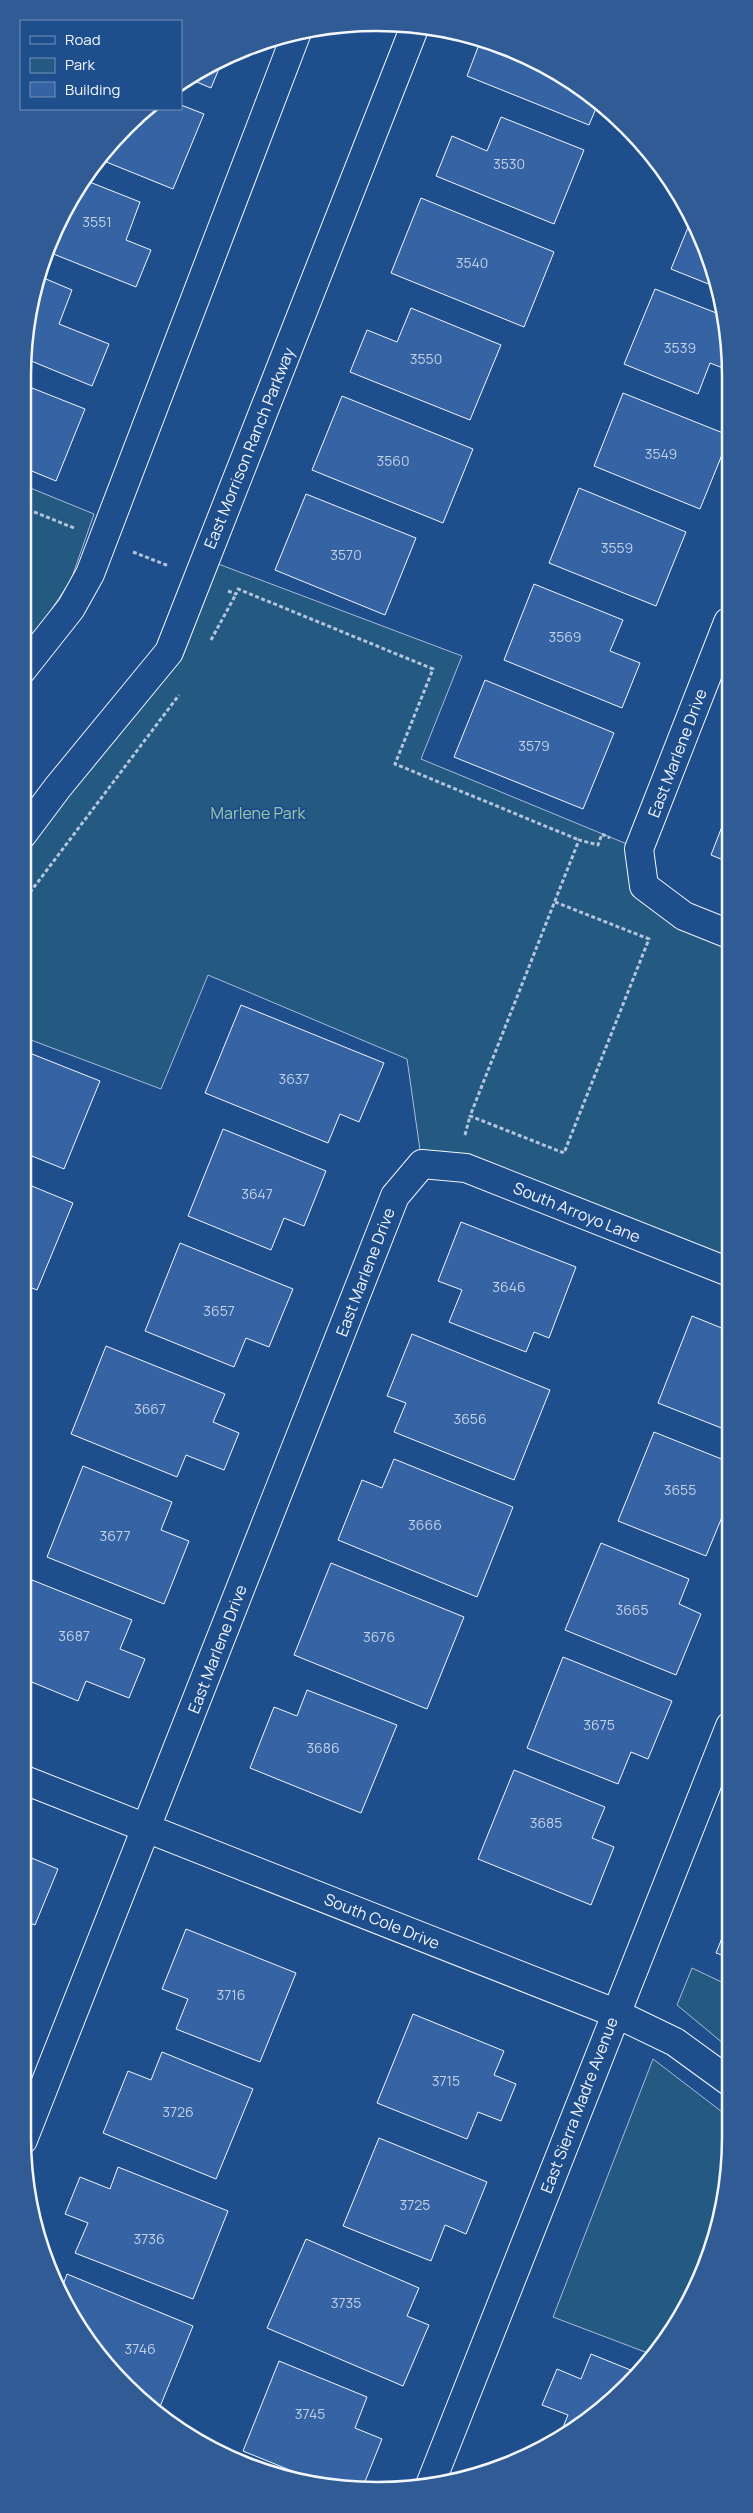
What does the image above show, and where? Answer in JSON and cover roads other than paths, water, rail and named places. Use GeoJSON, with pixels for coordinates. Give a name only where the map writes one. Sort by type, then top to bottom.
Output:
{"type":"FeatureCollection","features":[{"type":"Feature","properties":{"kind":"street","name":"East Morrison Ranch Parkway"},"geometry":{"type":"LineString","coordinates":[[31,823],[58,787],[169,652],[412,33]]}},
{"type":"Feature","properties":{"kind":"street"},"geometry":{"type":"LineString","coordinates":[[31,659],[71,608],[90,574],[293,42]]}},
{"type":"Feature","properties":{"kind":"street","name":"East Marlene Drive"},"geometry":{"type":"LineString","coordinates":[[722,637],[639,849],[644,886],[684,916],[722,932]]}},
{"type":"Feature","properties":{"kind":"street","name":"East Marlene Drive"},"geometry":{"type":"LineString","coordinates":[[31,2120],[395,1196],[422,1164]]}},
{"type":"Feature","properties":{"kind":"street","name":"South Arroyo Lane"},"geometry":{"type":"LineString","coordinates":[[422,1164],[466,1168],[722,1269]]}},
{"type":"Feature","properties":{"kind":"street","name":"East Sierra Madre Avenue"},"geometry":{"type":"LineString","coordinates":[[433,2477],[722,1746]]}},
{"type":"Feature","properties":{"kind":"street","name":"South Cole Drive"},"geometry":{"type":"LineString","coordinates":[[31,1783],[615,2013],[675,2042],[722,2076]]}},
{"type":"Feature","properties":{"kind":"park label","name":"Marlene Park"},"geometry":{"type":"Point","coordinates":[258,813]}}]}
